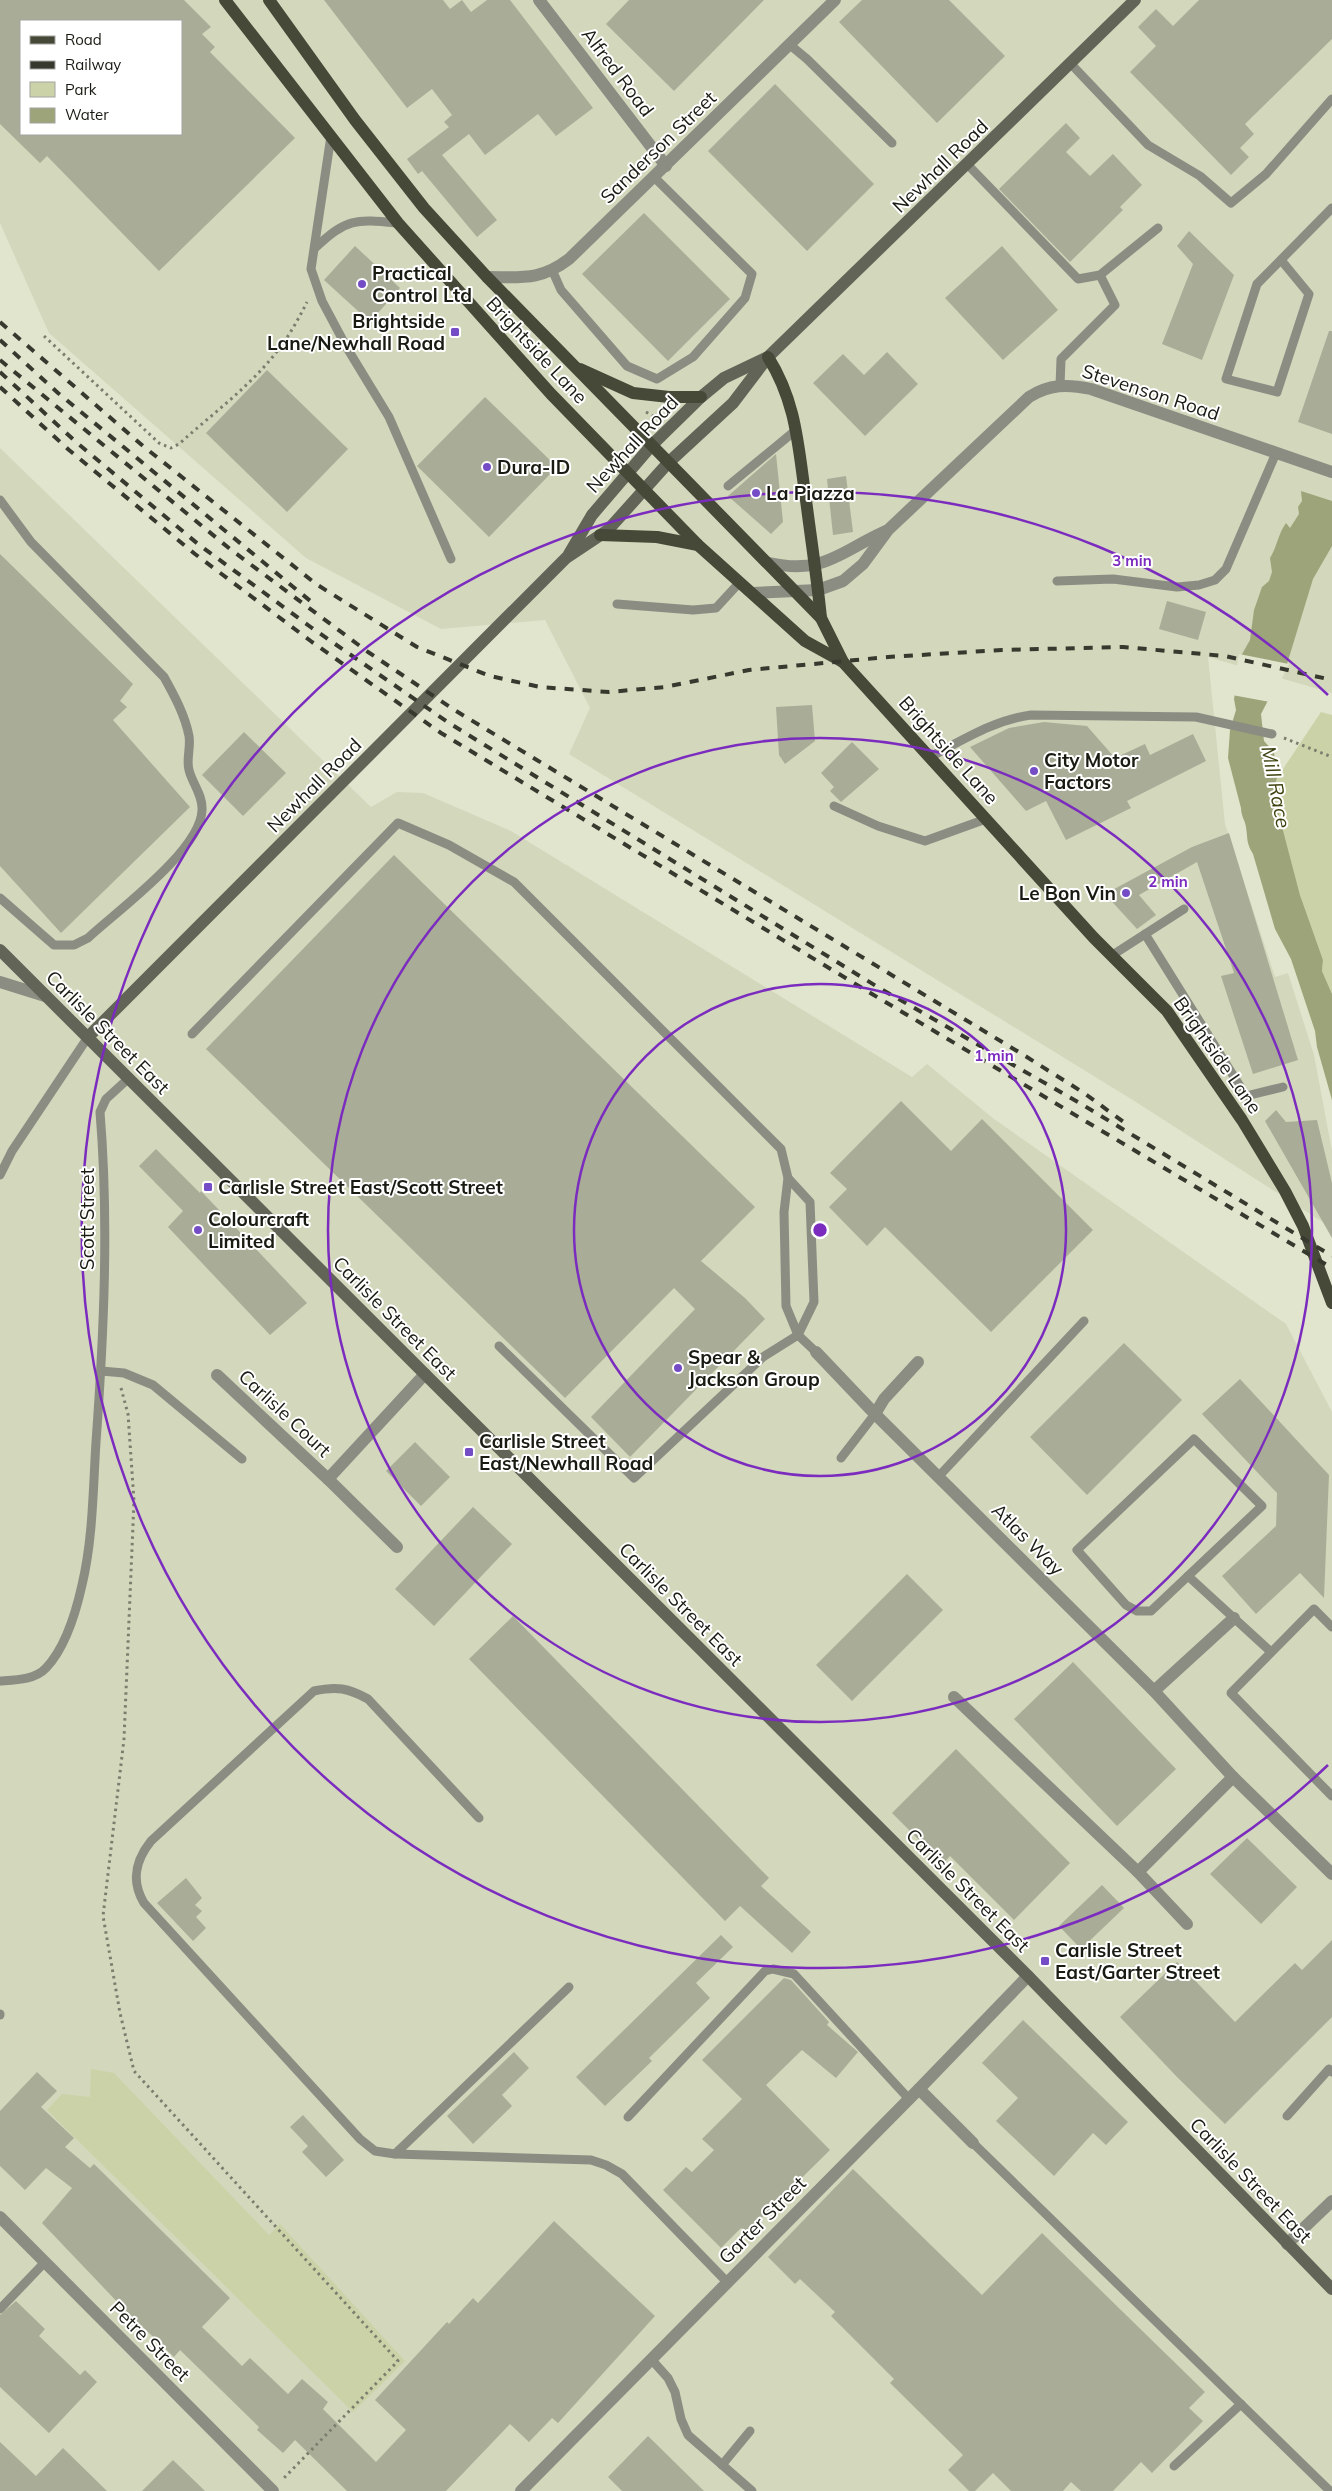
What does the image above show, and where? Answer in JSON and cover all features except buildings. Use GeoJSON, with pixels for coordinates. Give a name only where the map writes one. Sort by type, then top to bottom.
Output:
{"type":"FeatureCollection","features":[{"type":"Feature","properties":{"kind":"main road","name":"Brightside Lane"},"geometry":{"type":"LineString","coordinates":[[226,0],[398,223],[551,394],[698,545],[805,640],[843,662]]}},
{"type":"Feature","properties":{"kind":"main road","name":"Brightside Lane"},"geometry":{"type":"LineString","coordinates":[[269,0],[355,120],[424,208],[487,277],[821,618],[843,662],[1111,956],[1167,1011],[1251,1136],[1303,1226],[1332,1302]]}},
{"type":"Feature","properties":{"kind":"main road","name":"Newhall Road"},"geometry":{"type":"LineString","coordinates":[[88,1037],[566,558],[608,530],[668,463],[733,403],[768,356],[968,165],[1136,0]]}},
{"type":"Feature","properties":{"kind":"main road","name":"Newhall Road"},"geometry":{"type":"LineString","coordinates":[[566,558],[592,515],[651,446],[701,397],[724,378],[768,356]]}},
{"type":"Feature","properties":{"kind":"main road"},"geometry":{"type":"LineString","coordinates":[[768,356],[788,394],[796,430],[816,566],[821,618]]}},
{"type":"Feature","properties":{"kind":"main road"},"geometry":{"type":"LineString","coordinates":[[575,367],[606,379],[633,393],[669,397],[701,397]]}},
{"type":"Feature","properties":{"kind":"main road"},"geometry":{"type":"LineString","coordinates":[[600,535],[656,537],[698,545]]}},
{"type":"Feature","properties":{"kind":"main road","name":"Carlisle Street East"},"geometry":{"type":"LineString","coordinates":[[0,950],[1028,1976],[1332,2289]]}},
{"type":"Feature","properties":{"kind":"street","name":"Alfred Road"},"geometry":{"type":"LineString","coordinates":[[539,0],[666,166]]}},
{"type":"Feature","properties":{"kind":"street","name":"Sanderson Street"},"geometry":{"type":"LineString","coordinates":[[487,277],[532,277],[553,272],[666,166],[835,0]]}},
{"type":"Feature","properties":{"kind":"street","name":"Stevenson Road"},"geometry":{"type":"LineString","coordinates":[[753,593],[818,590],[843,581],[863,564],[888,530],[1029,397],[1040,390],[1060,386],[1091,389],[1332,472]]}},
{"type":"Feature","properties":{"kind":"street","name":"Stevenson Road"},"geometry":{"type":"LineString","coordinates":[[768,563],[791,568],[816,566],[888,530]]}},
{"type":"Feature","properties":{"kind":"street"},"geometry":{"type":"LineString","coordinates":[[0,982],[45,996]]}},
{"type":"Feature","properties":{"kind":"street","name":"Atlas Way"},"geometry":{"type":"LineString","coordinates":[[816,1352],[875,1414],[1154,1691],[1233,1777],[1332,1874]]}},
{"type":"Feature","properties":{"kind":"street"},"geometry":{"type":"LineString","coordinates":[[875,1414],[884,1399],[918,1362]]}},
{"type":"Feature","properties":{"kind":"street","name":"Carlisle Court"},"geometry":{"type":"LineString","coordinates":[[328,1479],[425,1374]]}},
{"type":"Feature","properties":{"kind":"street","name":"Carlisle Court"},"geometry":{"type":"LineString","coordinates":[[217,1375],[397,1547]]}},
{"type":"Feature","properties":{"kind":"street"},"geometry":{"type":"LineString","coordinates":[[1154,1691],[1234,1618]]}},
{"type":"Feature","properties":{"kind":"street"},"geometry":{"type":"LineString","coordinates":[[954,1697],[1138,1872],[1187,1924]]}},
{"type":"Feature","properties":{"kind":"street"},"geometry":{"type":"LineString","coordinates":[[1138,1872],[1233,1777]]}},
{"type":"Feature","properties":{"kind":"street","name":"Garter Street"},"geometry":{"type":"LineString","coordinates":[[521,2491],[919,2089],[1028,1976]]}},
{"type":"Feature","properties":{"kind":"street"},"geometry":{"type":"LineString","coordinates":[[919,2089],[973,2143]]}},
{"type":"Feature","properties":{"kind":"street"},"geometry":{"type":"LineString","coordinates":[[1287,2244],[1332,2200]]}},
{"type":"Feature","properties":{"kind":"street","name":"Petre Street"},"geometry":{"type":"LineString","coordinates":[[0,2217],[272,2491]]}},
{"type":"Feature","properties":{"kind":"lane"},"geometry":{"type":"LineString","coordinates":[[790,45],[892,142]]}},
{"type":"Feature","properties":{"kind":"lane"},"geometry":{"type":"LineString","coordinates":[[1071,64],[1148,145],[1200,176],[1231,203],[1266,174],[1332,99]]}},
{"type":"Feature","properties":{"kind":"lane"},"geometry":{"type":"LineString","coordinates":[[331,136],[311,269],[322,301],[346,348],[389,417],[451,559]]}},
{"type":"Feature","properties":{"kind":"lane"},"geometry":{"type":"LineString","coordinates":[[968,165],[1078,279],[1100,275],[1158,228]]}},
{"type":"Feature","properties":{"kind":"lane"},"geometry":{"type":"LineString","coordinates":[[553,272],[560,290],[627,366],[657,378],[693,357],[745,298],[752,274],[654,177]]}},
{"type":"Feature","properties":{"kind":"lane"},"geometry":{"type":"LineString","coordinates":[[1281,260],[1309,294],[1277,392],[1226,379],[1258,284],[1281,260],[1332,208]]}},
{"type":"Feature","properties":{"kind":"lane"},"geometry":{"type":"LineString","coordinates":[[315,248],[333,231],[349,222],[368,220],[398,223]]}},
{"type":"Feature","properties":{"kind":"lane"},"geometry":{"type":"LineString","coordinates":[[1060,386],[1061,359],[1115,305],[1100,275]]}},
{"type":"Feature","properties":{"kind":"lane"},"geometry":{"type":"LineString","coordinates":[[728,486],[796,430]]}},
{"type":"Feature","properties":{"kind":"lane"},"geometry":{"type":"LineString","coordinates":[[1057,581],[1113,579],[1177,587],[1199,585],[1215,580],[1226,569],[1276,452]]}},
{"type":"Feature","properties":{"kind":"lane"},"geometry":{"type":"LineString","coordinates":[[0,500],[30,542],[164,677],[178,703],[189,737],[188,770],[198,790],[202,810],[194,836],[178,857],[88,938],[74,945],[54,945],[0,898]]}},
{"type":"Feature","properties":{"kind":"lane"},"geometry":{"type":"LineString","coordinates":[[617,604],[693,610],[716,608],[740,582]]}},
{"type":"Feature","properties":{"kind":"lane"},"geometry":{"type":"LineString","coordinates":[[930,756],[993,724],[1013,717],[1031,715],[1176,715],[1216,720],[1272,734]]}},
{"type":"Feature","properties":{"kind":"lane"},"geometry":{"type":"LineString","coordinates":[[834,806],[878,826],[925,841],[986,819]]}},
{"type":"Feature","properties":{"kind":"lane"},"geometry":{"type":"LineString","coordinates":[[192,1034],[398,823],[449,845],[514,882],[781,1149],[788,1178],[784,1212],[786,1306],[798,1336],[816,1352]]}},
{"type":"Feature","properties":{"kind":"lane"},"geometry":{"type":"LineString","coordinates":[[1111,956],[1184,909]]}},
{"type":"Feature","properties":{"kind":"lane"},"geometry":{"type":"LineString","coordinates":[[1145,934],[1246,1096],[1283,1087]]}},
{"type":"Feature","properties":{"kind":"lane"},"geometry":{"type":"LineString","coordinates":[[0,1175],[12,1151],[88,1037]]}},
{"type":"Feature","properties":{"kind":"lane","name":"Scott Street"},"geometry":{"type":"LineString","coordinates":[[0,1680],[24,1680],[45,1669],[64,1641],[79,1594],[91,1520],[101,1371],[105,1208],[100,1112],[106,1099],[129,1078]]}},
{"type":"Feature","properties":{"kind":"lane"},"geometry":{"type":"LineString","coordinates":[[499,1346],[634,1478],[763,1356],[798,1336],[814,1302],[810,1202],[788,1178]]}},
{"type":"Feature","properties":{"kind":"lane"},"geometry":{"type":"LineString","coordinates":[[939,1476],[1084,1321]]}},
{"type":"Feature","properties":{"kind":"lane"},"geometry":{"type":"LineString","coordinates":[[101,1371],[124,1373],[153,1385],[242,1459]]}},
{"type":"Feature","properties":{"kind":"lane"},"geometry":{"type":"LineString","coordinates":[[841,1458],[875,1414]]}},
{"type":"Feature","properties":{"kind":"lane"},"geometry":{"type":"LineString","coordinates":[[1194,1438],[1262,1506],[1188,1576],[1151,1611],[1137,1610],[1126,1605],[1077,1550],[1194,1438]]}},
{"type":"Feature","properties":{"kind":"lane"},"geometry":{"type":"LineString","coordinates":[[1188,1576],[1271,1652]]}},
{"type":"Feature","properties":{"kind":"lane"},"geometry":{"type":"LineString","coordinates":[[1332,1627],[1314,1609],[1231,1693],[1332,1796]]}},
{"type":"Feature","properties":{"kind":"lane"},"geometry":{"type":"LineString","coordinates":[[479,1818],[368,1699],[351,1690],[330,1688],[314,1692],[151,1841],[139,1856],[136,1890],[144,1903],[360,2139],[375,2151],[395,2154],[591,2160],[606,2165],[622,2174],[727,2282]]}},
{"type":"Feature","properties":{"kind":"lane"},"geometry":{"type":"LineString","coordinates":[[628,2117],[765,1971],[773,1969],[794,1974],[909,2099]]}},
{"type":"Feature","properties":{"kind":"lane"},"geometry":{"type":"LineString","coordinates":[[395,2154],[569,1987]]}},
{"type":"Feature","properties":{"kind":"lane"},"geometry":{"type":"LineString","coordinates":[[1287,2116],[1329,2069],[1332,2072]]}},
{"type":"Feature","properties":{"kind":"lane"},"geometry":{"type":"LineString","coordinates":[[973,2143],[1330,2491]]}},
{"type":"Feature","properties":{"kind":"lane"},"geometry":{"type":"LineString","coordinates":[[0,2309],[45,2262]]}},
{"type":"Feature","properties":{"kind":"lane"},"geometry":{"type":"LineString","coordinates":[[651,2359],[668,2378],[675,2392],[681,2419],[688,2435],[752,2491]]}},
{"type":"Feature","properties":{"kind":"lane"},"geometry":{"type":"LineString","coordinates":[[1174,2466],[1241,2404]]}},
{"type":"Feature","properties":{"kind":"lane"},"geometry":{"type":"LineString","coordinates":[[722,2465],[750,2431]]}},
{"type":"Feature","properties":{"kind":"path"},"geometry":{"type":"LineString","coordinates":[[44,336],[159,443],[172,448],[179,444],[252,378],[274,355],[294,327],[316,285]]}},
{"type":"Feature","properties":{"kind":"path"},"geometry":{"type":"LineString","coordinates":[[1272,734],[1332,757]]}},
{"type":"Feature","properties":{"kind":"path"},"geometry":{"type":"LineString","coordinates":[[117,1372],[128,1414],[130,1449]]}},
{"type":"Feature","properties":{"kind":"path"},"geometry":{"type":"LineString","coordinates":[[272,2491],[361,2400]]}},
{"type":"Feature","properties":{"kind":"shaded area"},"geometry":{"type":"Polygon","coordinates":[[[0,0],[1332,0],[1332,693],[1208,657],[1225,824],[1275,977],[1288,973],[1314,1055],[1332,1151],[1332,1228],[1136,1102],[569,754],[590,708],[545,620],[441,629],[306,558],[49,333],[0,223],[0,0]]]}},
{"type":"Feature","properties":{"kind":"shaded area"},"geometry":{"type":"Polygon","coordinates":[[[0,448],[371,807],[397,792],[423,793],[511,831],[912,1077],[927,1064],[994,1119],[1286,1324],[1332,1412],[1332,2491],[0,2491],[0,448]]]}},
{"type":"Feature","properties":{"kind":"green space"},"geometry":{"type":"Polygon","coordinates":[[[1321,712],[1332,715],[1332,994],[1322,971],[1323,960],[1300,895],[1273,792],[1277,778],[1321,712]]]}},
{"type":"Feature","properties":{"kind":"green space"},"geometry":{"type":"Polygon","coordinates":[[[91,2069],[114,2073],[269,2235],[280,2224],[405,2361],[353,2412],[47,2110],[62,2094],[90,2097],[91,2069]]]}},
{"type":"Feature","properties":{"kind":"water"},"geometry":{"type":"Polygon","coordinates":[[[1301,491],[1332,501],[1332,546],[1313,579],[1287,664],[1261,714],[1264,741],[1274,752],[1277,778],[1273,792],[1300,895],[1323,960],[1322,971],[1332,994],[1332,1100],[1317,1047],[1315,1031],[1291,959],[1275,929],[1253,854],[1248,844],[1228,758],[1230,730],[1236,710],[1234,699],[1241,656],[1250,640],[1254,610],[1262,587],[1269,581],[1272,572],[1270,558],[1286,523],[1290,528],[1299,514],[1298,507],[1302,501],[1301,491]]]}},
{"type":"Feature","properties":{"kind":"pier"},"geometry":{"type":"Polygon","coordinates":[[[1239,654],[1289,664],[1270,702],[1232,695],[1239,654]]]}},
{"type":"Feature","properties":{"kind":"railway"},"geometry":{"type":"LineString","coordinates":[[0,322],[143,446],[316,584],[417,647],[490,676],[540,687],[609,692],[665,687],[749,670],[888,657],[1002,650],[1123,647],[1225,656],[1332,680]]}},
{"type":"Feature","properties":{"kind":"railway"},"geometry":{"type":"LineString","coordinates":[[0,340],[58,393],[314,604]]}},
{"type":"Feature","properties":{"kind":"railway"},"geometry":{"type":"LineString","coordinates":[[0,360],[230,549],[368,652],[456,711],[1022,1054],[1084,1093],[1125,1123]]}},
{"type":"Feature","properties":{"kind":"railway"},"geometry":{"type":"LineString","coordinates":[[0,372],[76,442],[198,544],[312,628],[449,723],[876,986],[1083,1105],[1332,1256]]}},
{"type":"Feature","properties":{"kind":"railway"},"geometry":{"type":"LineString","coordinates":[[0,387],[69,450],[195,554],[312,642],[441,733],[872,994],[1332,1268]]}},
{"type":"Feature","properties":{"kind":"place","name":"Practical Control Ltd"},"geometry":{"type":"Point","coordinates":[362,284]}},
{"type":"Feature","properties":{"kind":"place","name":"Brightside Lane/Newhall Road"},"geometry":{"type":"Point","coordinates":[455,332]}},
{"type":"Feature","properties":{"kind":"place","name":"Dura-ID"},"geometry":{"type":"Point","coordinates":[487,467]}},
{"type":"Feature","properties":{"kind":"place","name":"La Piazza"},"geometry":{"type":"Point","coordinates":[756,493]}},
{"type":"Feature","properties":{"kind":"place","name":"City Motor Factors"},"geometry":{"type":"Point","coordinates":[1034,771]}},
{"type":"Feature","properties":{"kind":"place","name":"Le Bon Vin"},"geometry":{"type":"Point","coordinates":[1126,893]}},
{"type":"Feature","properties":{"kind":"place","name":"Carlisle Street East/Scott Street"},"geometry":{"type":"Point","coordinates":[208,1187]}},
{"type":"Feature","properties":{"kind":"place","name":"Colourcraft Limited"},"geometry":{"type":"Point","coordinates":[198,1230]}},
{"type":"Feature","properties":{"kind":"place","name":"Spear & Jackson Group"},"geometry":{"type":"Point","coordinates":[678,1368]}},
{"type":"Feature","properties":{"kind":"place","name":"Carlisle Street East/Newhall Road"},"geometry":{"type":"Point","coordinates":[469,1452]}},
{"type":"Feature","properties":{"kind":"place","name":"Carlisle Street East/Garter Street"},"geometry":{"type":"Point","coordinates":[1045,1961]}},
{"type":"Feature","properties":{"kind":"water label","name":"Mill Race"},"geometry":{"type":"Point","coordinates":[1276,787]}}]}
